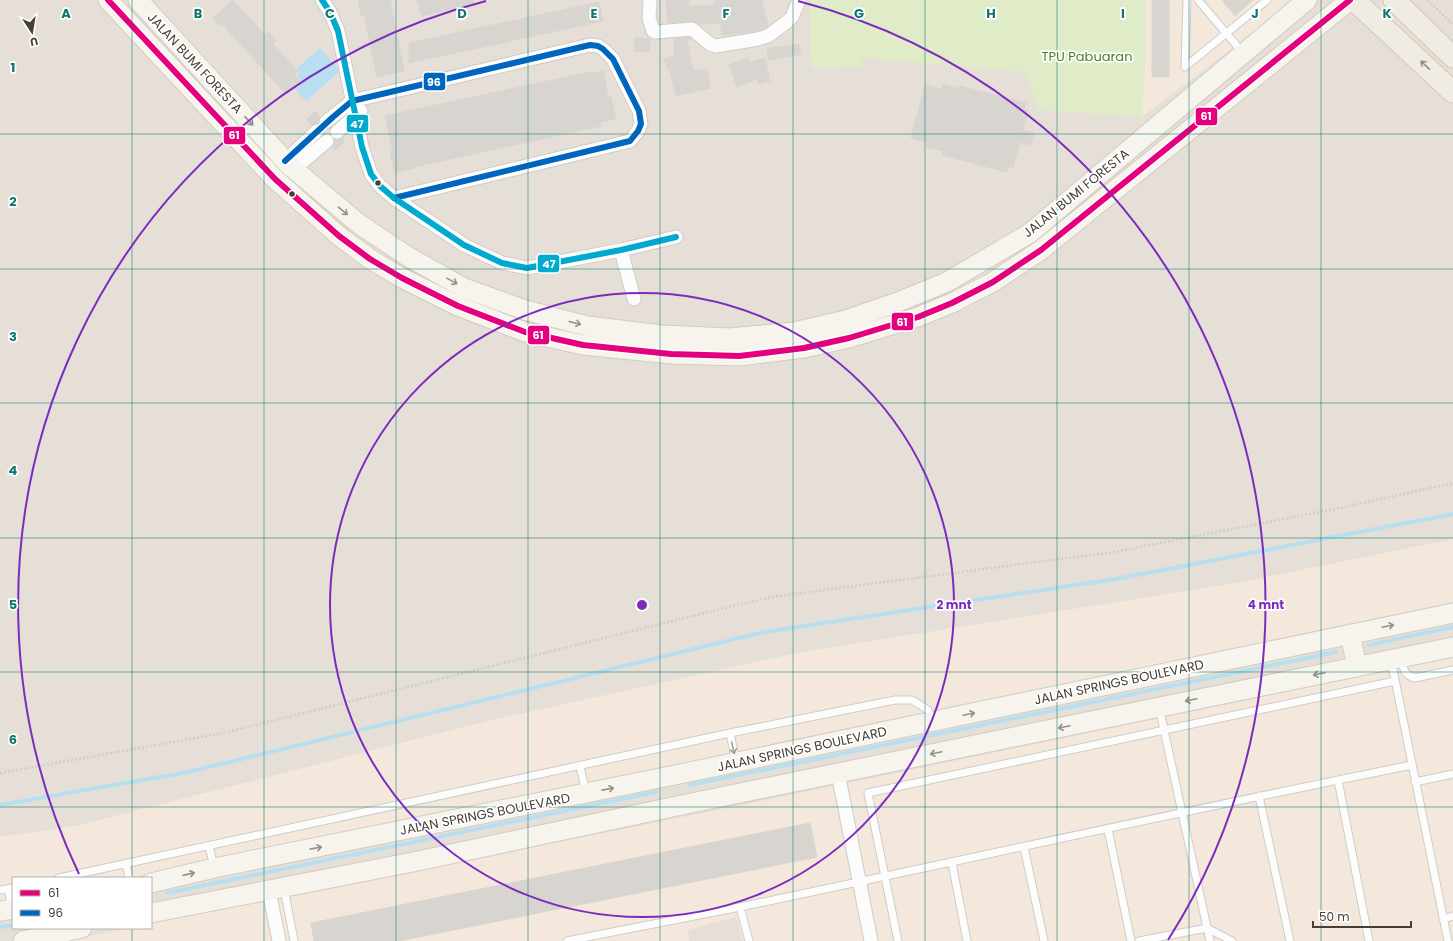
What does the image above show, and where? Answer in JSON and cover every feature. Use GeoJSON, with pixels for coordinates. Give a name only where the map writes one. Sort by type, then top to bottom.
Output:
{"type":"FeatureCollection","features":[{"type":"Feature","properties":{"kind":"main road","name":"JALAN BUMI FORESTA"},"geometry":{"type":"LineString","coordinates":[[108,0],[275,179],[339,236],[370,259],[402,278],[458,306],[525,332],[583,345],[671,354],[739,356],[804,348],[849,338],[918,317],[952,303],[993,282],[1042,250],[1350,0]]}},
{"type":"Feature","properties":{"kind":"main road","name":"JALAN BUMI FORESTA"},"geometry":{"type":"LineString","coordinates":[[138,0],[289,165],[358,224],[407,256],[464,288],[526,310],[588,326],[662,335],[730,338],[794,332],[846,320],[898,302],[947,282],[1030,233],[1307,0]]}},
{"type":"Feature","properties":{"kind":"main road"},"geometry":{"type":"LineString","coordinates":[[1354,0],[1453,92]]}},
{"type":"Feature","properties":{"kind":"main road"},"geometry":{"type":"LineString","coordinates":[[1394,0],[1453,58]]}},
{"type":"Feature","properties":{"kind":"main road"},"geometry":{"type":"LineString","coordinates":[[275,179],[289,165]]}},
{"type":"Feature","properties":{"kind":"main road"},"geometry":{"type":"LineString","coordinates":[[1081,190],[1096,206]]}},
{"type":"Feature","properties":{"kind":"main road","name":"JALAN SPRINGS BOULEVARD"},"geometry":{"type":"LineString","coordinates":[[154,882],[214,868],[737,762],[929,716],[1453,613]]}},
{"type":"Feature","properties":{"kind":"main road"},"geometry":{"type":"LineString","coordinates":[[1350,634],[1357,666]]}},
{"type":"Feature","properties":{"kind":"main road"},"geometry":{"type":"LineString","coordinates":[[154,882],[157,912],[276,889],[1453,647]]}},
{"type":"Feature","properties":{"kind":"main road"},"geometry":{"type":"LineString","coordinates":[[670,776],[677,806]]}},
{"type":"Feature","properties":{"kind":"main road"},"geometry":{"type":"LineString","coordinates":[[23,941],[77,929]]}},
{"type":"Feature","properties":{"kind":"street"},"geometry":{"type":"LineString","coordinates":[[322,0],[330,12],[338,31],[362,147],[371,174],[380,186],[394,198],[464,245],[502,263],[527,268],[621,250],[676,237]]}},
{"type":"Feature","properties":{"kind":"street"},"geometry":{"type":"LineString","coordinates":[[650,0],[649,18],[653,31],[692,29],[710,44],[716,46],[768,36],[792,17],[799,0]]}},
{"type":"Feature","properties":{"kind":"street"},"geometry":{"type":"LineString","coordinates":[[289,165],[322,127],[352,101],[590,45],[603,48],[613,59],[639,111],[641,124],[638,131],[630,141],[394,198]]}},
{"type":"Feature","properties":{"kind":"street"},"geometry":{"type":"LineString","coordinates":[[289,165],[332,136],[356,116],[374,97]]}},
{"type":"Feature","properties":{"kind":"street"},"geometry":{"type":"LineString","coordinates":[[621,250],[634,299]]}},
{"type":"Feature","properties":{"kind":"street"},"geometry":{"type":"LineString","coordinates":[[838,773],[871,941]]}},
{"type":"Feature","properties":{"kind":"street"},"geometry":{"type":"LineString","coordinates":[[276,889],[279,941]]}},
{"type":"Feature","properties":{"kind":"lane"},"geometry":{"type":"LineString","coordinates":[[1187,0],[1185,67],[1267,0]]}},
{"type":"Feature","properties":{"kind":"lane"},"geometry":{"type":"LineString","coordinates":[[1198,0],[1243,54]]}},
{"type":"Feature","properties":{"kind":"lane"},"geometry":{"type":"LineString","coordinates":[[1396,659],[1409,676],[1415,678],[1453,670]]}},
{"type":"Feature","properties":{"kind":"lane"},"geometry":{"type":"LineString","coordinates":[[1396,659],[1395,681],[1448,941]]}},
{"type":"Feature","properties":{"kind":"lane"},"geometry":{"type":"LineString","coordinates":[[898,941],[868,792],[1395,681]]}},
{"type":"Feature","properties":{"kind":"lane"},"geometry":{"type":"LineString","coordinates":[[64,877],[730,733],[895,700],[912,700],[929,716]]}},
{"type":"Feature","properties":{"kind":"lane"},"geometry":{"type":"LineString","coordinates":[[1159,707],[1210,941]]}},
{"type":"Feature","properties":{"kind":"lane"},"geometry":{"type":"LineString","coordinates":[[730,733],[737,762]]}},
{"type":"Feature","properties":{"kind":"lane"},"geometry":{"type":"LineString","coordinates":[[567,941],[885,877],[1182,812],[1412,765]]}},
{"type":"Feature","properties":{"kind":"lane"},"geometry":{"type":"LineString","coordinates":[[580,766],[586,793]]}},
{"type":"Feature","properties":{"kind":"lane"},"geometry":{"type":"LineString","coordinates":[[1415,782],[1453,774]]}},
{"type":"Feature","properties":{"kind":"lane"},"geometry":{"type":"LineString","coordinates":[[1338,780],[1369,941]]}},
{"type":"Feature","properties":{"kind":"lane"},"geometry":{"type":"LineString","coordinates":[[1259,796],[1290,941]]}},
{"type":"Feature","properties":{"kind":"lane"},"geometry":{"type":"LineString","coordinates":[[1108,829],[1131,941]]}},
{"type":"Feature","properties":{"kind":"lane"},"geometry":{"type":"LineString","coordinates":[[209,846],[214,868]]}},
{"type":"Feature","properties":{"kind":"lane"},"geometry":{"type":"LineString","coordinates":[[1024,847],[1044,941]]}},
{"type":"Feature","properties":{"kind":"lane"},"geometry":{"type":"LineString","coordinates":[[952,863],[967,941]]}},
{"type":"Feature","properties":{"kind":"lane"},"geometry":{"type":"LineString","coordinates":[[126,864],[129,877]]}},
{"type":"Feature","properties":{"kind":"lane"},"geometry":{"type":"LineString","coordinates":[[0,890],[10,888],[8,910]]}},
{"type":"Feature","properties":{"kind":"lane"},"geometry":{"type":"LineString","coordinates":[[276,889],[294,941]]}},
{"type":"Feature","properties":{"kind":"lane"},"geometry":{"type":"LineString","coordinates":[[740,907],[749,941]]}},
{"type":"Feature","properties":{"kind":"lane"},"geometry":{"type":"LineString","coordinates":[[1443,918],[1453,916]]}},
{"type":"Feature","properties":{"kind":"lane"},"geometry":{"type":"LineString","coordinates":[[1139,941],[1207,928],[1232,941]]}},
{"type":"Feature","properties":{"kind":"lane"},"geometry":{"type":"LineString","coordinates":[[611,932],[612,941]]}},
{"type":"Feature","properties":{"kind":"path"},"geometry":{"type":"LineString","coordinates":[[1428,0],[1453,25]]}},
{"type":"Feature","properties":{"kind":"path"},"geometry":{"type":"LineString","coordinates":[[0,773],[223,733],[734,605],[778,596],[1114,552],[1340,508],[1453,483]]}},
{"type":"Feature","properties":{"kind":"shaded area"},"geometry":{"type":"Polygon","coordinates":[[[0,0],[1453,0],[1453,941],[0,941],[0,0]]]}},
{"type":"Feature","properties":{"kind":"shaded area"},"geometry":{"type":"Polygon","coordinates":[[[1146,0],[1291,0],[1291,3],[1142,117],[1146,49],[1146,0]]]}},
{"type":"Feature","properties":{"kind":"shaded area"},"geometry":{"type":"Polygon","coordinates":[[[1453,539],[1453,602],[794,745],[132,877],[12,877],[12,901],[0,903],[0,837],[75,826],[488,721],[802,652],[1230,584],[1453,539]]]}},
{"type":"Feature","properties":{"kind":"shaded area"},"geometry":{"type":"Polygon","coordinates":[[[1453,657],[1453,941],[743,941],[736,917],[688,930],[689,941],[283,941],[275,900],[820,789],[1453,657]]]}},
{"type":"Feature","properties":{"kind":"shaded area"},"geometry":{"type":"Polygon","coordinates":[[[263,901],[271,941],[64,941],[123,929],[152,929],[152,923],[263,901]]]}},
{"type":"Feature","properties":{"kind":"green space","name":"TPU Pabuaran"},"geometry":{"type":"Polygon","coordinates":[[[810,0],[1146,0],[1146,49],[1142,117],[1039,110],[1025,72],[863,58],[861,67],[811,68],[810,0]]]}},
{"type":"Feature","properties":{"kind":"water"},"geometry":{"type":"Polygon","coordinates":[[[320,48],[340,71],[306,101],[296,90],[303,83],[297,75],[300,72],[297,68],[320,48]]]}},
{"type":"Feature","properties":{"kind":"building"},"geometry":{"type":"Polygon","coordinates":[[[233,0],[265,35],[269,32],[276,40],[273,44],[298,71],[294,75],[300,81],[286,94],[222,24],[220,26],[213,18],[233,0]]]}},
{"type":"Feature","properties":{"kind":"building"},"geometry":{"type":"Polygon","coordinates":[[[358,0],[390,0],[404,71],[377,77],[364,15],[361,16],[358,0]]]}},
{"type":"Feature","properties":{"kind":"building"},"geometry":{"type":"Polygon","coordinates":[[[417,0],[473,0],[474,4],[422,16],[417,0]]]}},
{"type":"Feature","properties":{"kind":"building"},"geometry":{"type":"Polygon","coordinates":[[[666,0],[689,0],[689,6],[715,5],[714,0],[762,0],[768,26],[756,31],[722,35],[720,23],[698,24],[691,21],[668,23],[666,0]]]}},
{"type":"Feature","properties":{"kind":"building"},"geometry":{"type":"Polygon","coordinates":[[[1152,0],[1169,0],[1169,77],[1152,77],[1152,0]]]}},
{"type":"Feature","properties":{"kind":"building"},"geometry":{"type":"Polygon","coordinates":[[[1222,0],[1253,0],[1235,16],[1222,0]]]}},
{"type":"Feature","properties":{"kind":"building"},"geometry":{"type":"Polygon","coordinates":[[[599,2],[603,21],[409,63],[409,43],[599,2]]]}},
{"type":"Feature","properties":{"kind":"building"},"geometry":{"type":"Polygon","coordinates":[[[689,37],[692,40],[687,40],[693,70],[707,69],[710,88],[676,96],[669,68],[667,69],[664,58],[674,56],[674,39],[689,37]]]}},
{"type":"Feature","properties":{"kind":"building"},"geometry":{"type":"Polygon","coordinates":[[[635,38],[650,39],[649,52],[634,52],[635,38]]]}},
{"type":"Feature","properties":{"kind":"building"},"geometry":{"type":"Polygon","coordinates":[[[798,44],[801,54],[769,60],[767,48],[779,46],[779,48],[798,44]]]}},
{"type":"Feature","properties":{"kind":"building"},"geometry":{"type":"Polygon","coordinates":[[[748,58],[749,62],[765,58],[770,81],[758,84],[757,79],[737,87],[729,65],[748,58]]]}},
{"type":"Feature","properties":{"kind":"building"},"geometry":{"type":"Polygon","coordinates":[[[604,71],[608,98],[611,97],[616,119],[600,122],[601,126],[414,167],[395,173],[390,153],[393,152],[385,116],[589,72],[604,71]]]}},
{"type":"Feature","properties":{"kind":"building"},"geometry":{"type":"Polygon","coordinates":[[[943,84],[960,89],[960,86],[1026,103],[1024,109],[1028,110],[1023,130],[1034,133],[1031,145],[1020,142],[1013,167],[1009,166],[1007,172],[942,155],[943,151],[926,147],[927,142],[911,138],[925,85],[942,89],[943,84]]]}},
{"type":"Feature","properties":{"kind":"building"},"geometry":{"type":"Polygon","coordinates":[[[315,111],[320,116],[318,123],[311,125],[306,120],[315,111]]]}},
{"type":"Feature","properties":{"kind":"building"},"geometry":{"type":"Polygon","coordinates":[[[343,138],[345,141],[336,150],[333,146],[335,140],[343,138]]]}},
{"type":"Feature","properties":{"kind":"building"},"geometry":{"type":"Polygon","coordinates":[[[810,823],[817,857],[399,941],[314,941],[311,923],[810,823]]]}},
{"type":"Feature","properties":{"kind":"waterway"},"geometry":{"type":"LineString","coordinates":[[0,805],[188,772],[764,632],[1116,579],[1453,514]]}},
{"type":"Feature","properties":{"kind":"waterway"},"geometry":{"type":"LineString","coordinates":[[1369,645],[1453,627]]}},
{"type":"Feature","properties":{"kind":"waterway"},"geometry":{"type":"LineString","coordinates":[[690,785],[1336,652]]}},
{"type":"Feature","properties":{"kind":"waterway"},"geometry":{"type":"LineString","coordinates":[[167,893],[656,792]]}},
{"type":"Feature","properties":{"kind":"waterway"},"geometry":{"type":"LineString","coordinates":[[0,927],[12,925]]}},
{"type":"Feature","properties":{"kind":"transit line","name":"61"},"geometry":{"type":"LineString","coordinates":[[108,0],[275,179],[339,236],[370,259],[402,278],[458,306],[525,332],[583,345],[671,354],[739,356],[804,348],[849,338],[918,317],[952,303],[993,282],[1041,250],[1350,0]]}},
{"type":"Feature","properties":{"kind":"transit line","name":"47"},"geometry":{"type":"LineString","coordinates":[[322,0],[330,12],[338,31],[362,147],[371,174],[380,186],[394,198],[464,245],[502,263],[527,268],[621,250],[676,237]]}},
{"type":"Feature","properties":{"kind":"transit line","name":"96"},"geometry":{"type":"LineString","coordinates":[[285,161],[352,101],[590,45],[598,46],[603,49],[613,59],[639,111],[641,124],[638,131],[630,141],[394,198]]}}]}
